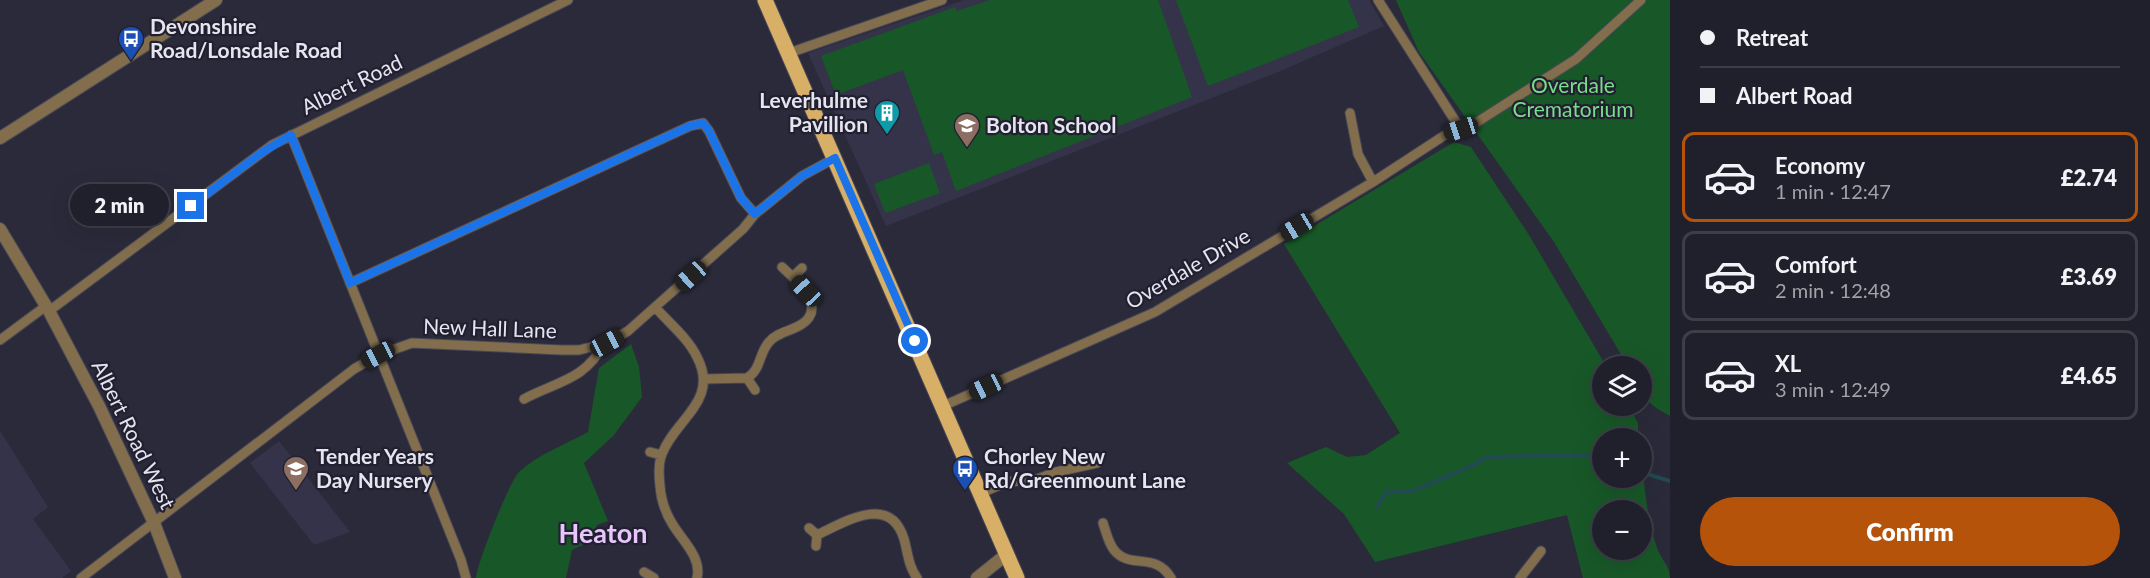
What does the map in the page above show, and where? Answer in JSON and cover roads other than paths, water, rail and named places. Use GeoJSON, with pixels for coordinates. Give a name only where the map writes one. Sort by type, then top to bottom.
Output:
{"type":"FeatureCollection","features":[{"type":"Feature","properties":{"kind":"main road"},"geometry":{"type":"LineString","coordinates":[[765,0],[1017,578]]}},
{"type":"Feature","properties":{"kind":"street"},"geometry":{"type":"LineString","coordinates":[[0,138],[216,0]]}},
{"type":"Feature","properties":{"kind":"street","name":"Albert Road"},"geometry":{"type":"LineString","coordinates":[[0,340],[48,309],[261,153],[291,135],[568,0]]}},
{"type":"Feature","properties":{"kind":"street"},"geometry":{"type":"LineString","coordinates":[[789,53],[942,0]]}},
{"type":"Feature","properties":{"kind":"street"},"geometry":{"type":"LineString","coordinates":[[1378,0],[1461,129]]}},
{"type":"Feature","properties":{"kind":"street","name":"Overdale Drive"},"geometry":{"type":"LineString","coordinates":[[943,406],[1155,312],[1373,182],[1445,135],[1473,124],[1576,59],[1641,0]]}},
{"type":"Feature","properties":{"kind":"street"},"geometry":{"type":"LineString","coordinates":[[1350,113],[1358,154],[1373,182]]}},
{"type":"Feature","properties":{"kind":"street"},"geometry":{"type":"LineString","coordinates":[[350,283],[700,123],[703,123],[709,131],[741,198],[755,214]]}},
{"type":"Feature","properties":{"kind":"street"},"geometry":{"type":"LineString","coordinates":[[291,135],[466,578]]}},
{"type":"Feature","properties":{"kind":"street","name":"New Hall Lane"},"geometry":{"type":"LineString","coordinates":[[81,578],[354,369],[378,355],[412,344],[579,350],[603,344],[628,330],[656,307],[743,229],[755,214],[802,176],[835,158]]}},
{"type":"Feature","properties":{"kind":"street","name":"Albert Road West"},"geometry":{"type":"LineString","coordinates":[[0,229],[48,309],[99,406],[154,523],[175,578]]}},
{"type":"Feature","properties":{"kind":"street"},"geometry":{"type":"LineString","coordinates":[[704,378],[747,378],[756,368],[771,339],[803,323],[811,313],[806,291],[782,267]]}},
{"type":"Feature","properties":{"kind":"street"},"geometry":{"type":"LineString","coordinates":[[793,277],[802,268]]}},
{"type":"Feature","properties":{"kind":"street"},"geometry":{"type":"LineString","coordinates":[[656,307],[693,350],[704,378],[700,399],[662,455],[660,476],[665,508],[672,524],[695,558],[697,578]]}},
{"type":"Feature","properties":{"kind":"street"},"geometry":{"type":"LineString","coordinates":[[524,399],[578,374],[597,357],[603,344]]}},
{"type":"Feature","properties":{"kind":"street"},"geometry":{"type":"LineString","coordinates":[[747,378],[756,390]]}},
{"type":"Feature","properties":{"kind":"street"},"geometry":{"type":"LineString","coordinates":[[650,452],[662,455]]}},
{"type":"Feature","properties":{"kind":"street"},"geometry":{"type":"LineString","coordinates":[[981,493],[1007,482],[1038,479],[1097,463]]}},
{"type":"Feature","properties":{"kind":"street"},"geometry":{"type":"LineString","coordinates":[[1065,470],[1068,481]]}},
{"type":"Feature","properties":{"kind":"street"},"geometry":{"type":"LineString","coordinates":[[817,535],[867,514],[877,513],[892,519],[901,532],[908,560],[917,578]]}},
{"type":"Feature","properties":{"kind":"street"},"geometry":{"type":"LineString","coordinates":[[1103,523],[1110,542],[1120,556],[1156,563],[1165,569],[1171,578]]}},
{"type":"Feature","properties":{"kind":"street"},"geometry":{"type":"LineString","coordinates":[[809,528],[817,535]]}},
{"type":"Feature","properties":{"kind":"street"},"geometry":{"type":"LineString","coordinates":[[816,546],[817,535]]}},
{"type":"Feature","properties":{"kind":"street"},"geometry":{"type":"LineString","coordinates":[[1520,578],[1541,551]]}},
{"type":"Feature","properties":{"kind":"street"},"geometry":{"type":"LineString","coordinates":[[977,578],[1007,554]]}},
{"type":"Feature","properties":{"kind":"street"},"geometry":{"type":"LineString","coordinates":[[645,572],[654,578]]}},
{"type":"Feature","properties":{"kind":"waterway"},"geometry":{"type":"LineString","coordinates":[[1377,507],[1387,491],[1413,491],[1476,464],[1486,457],[1592,456]]}},
{"type":"Feature","properties":{"kind":"waterway"},"geometry":{"type":"LineString","coordinates":[[1652,475],[1670,481]]}},
{"type":"Feature","properties":{"kind":"place","name":"Devonshire Road/Lonsdale Road"},"geometry":{"type":"Point","coordinates":[131,62]}},
{"type":"Feature","properties":{"kind":"place","name":"Leverhulme Pavillion"},"geometry":{"type":"Point","coordinates":[887,136]}},
{"type":"Feature","properties":{"kind":"place","name":"Bolton School"},"geometry":{"type":"Point","coordinates":[967,149]}},
{"type":"Feature","properties":{"kind":"place","name":"Tender Years Day Nursery"},"geometry":{"type":"Point","coordinates":[296,492]}},
{"type":"Feature","properties":{"kind":"place","name":"Chorley New Rd/Greenmount Lane"},"geometry":{"type":"Point","coordinates":[965,492]}},
{"type":"Feature","properties":{"kind":"district","name":"Heaton"},"geometry":{"type":"Point","coordinates":[603,534]}},
{"type":"Feature","properties":{"kind":"park label","name":"Overdale Crematorium"},"geometry":{"type":"Point","coordinates":[1573,98]}}]}
